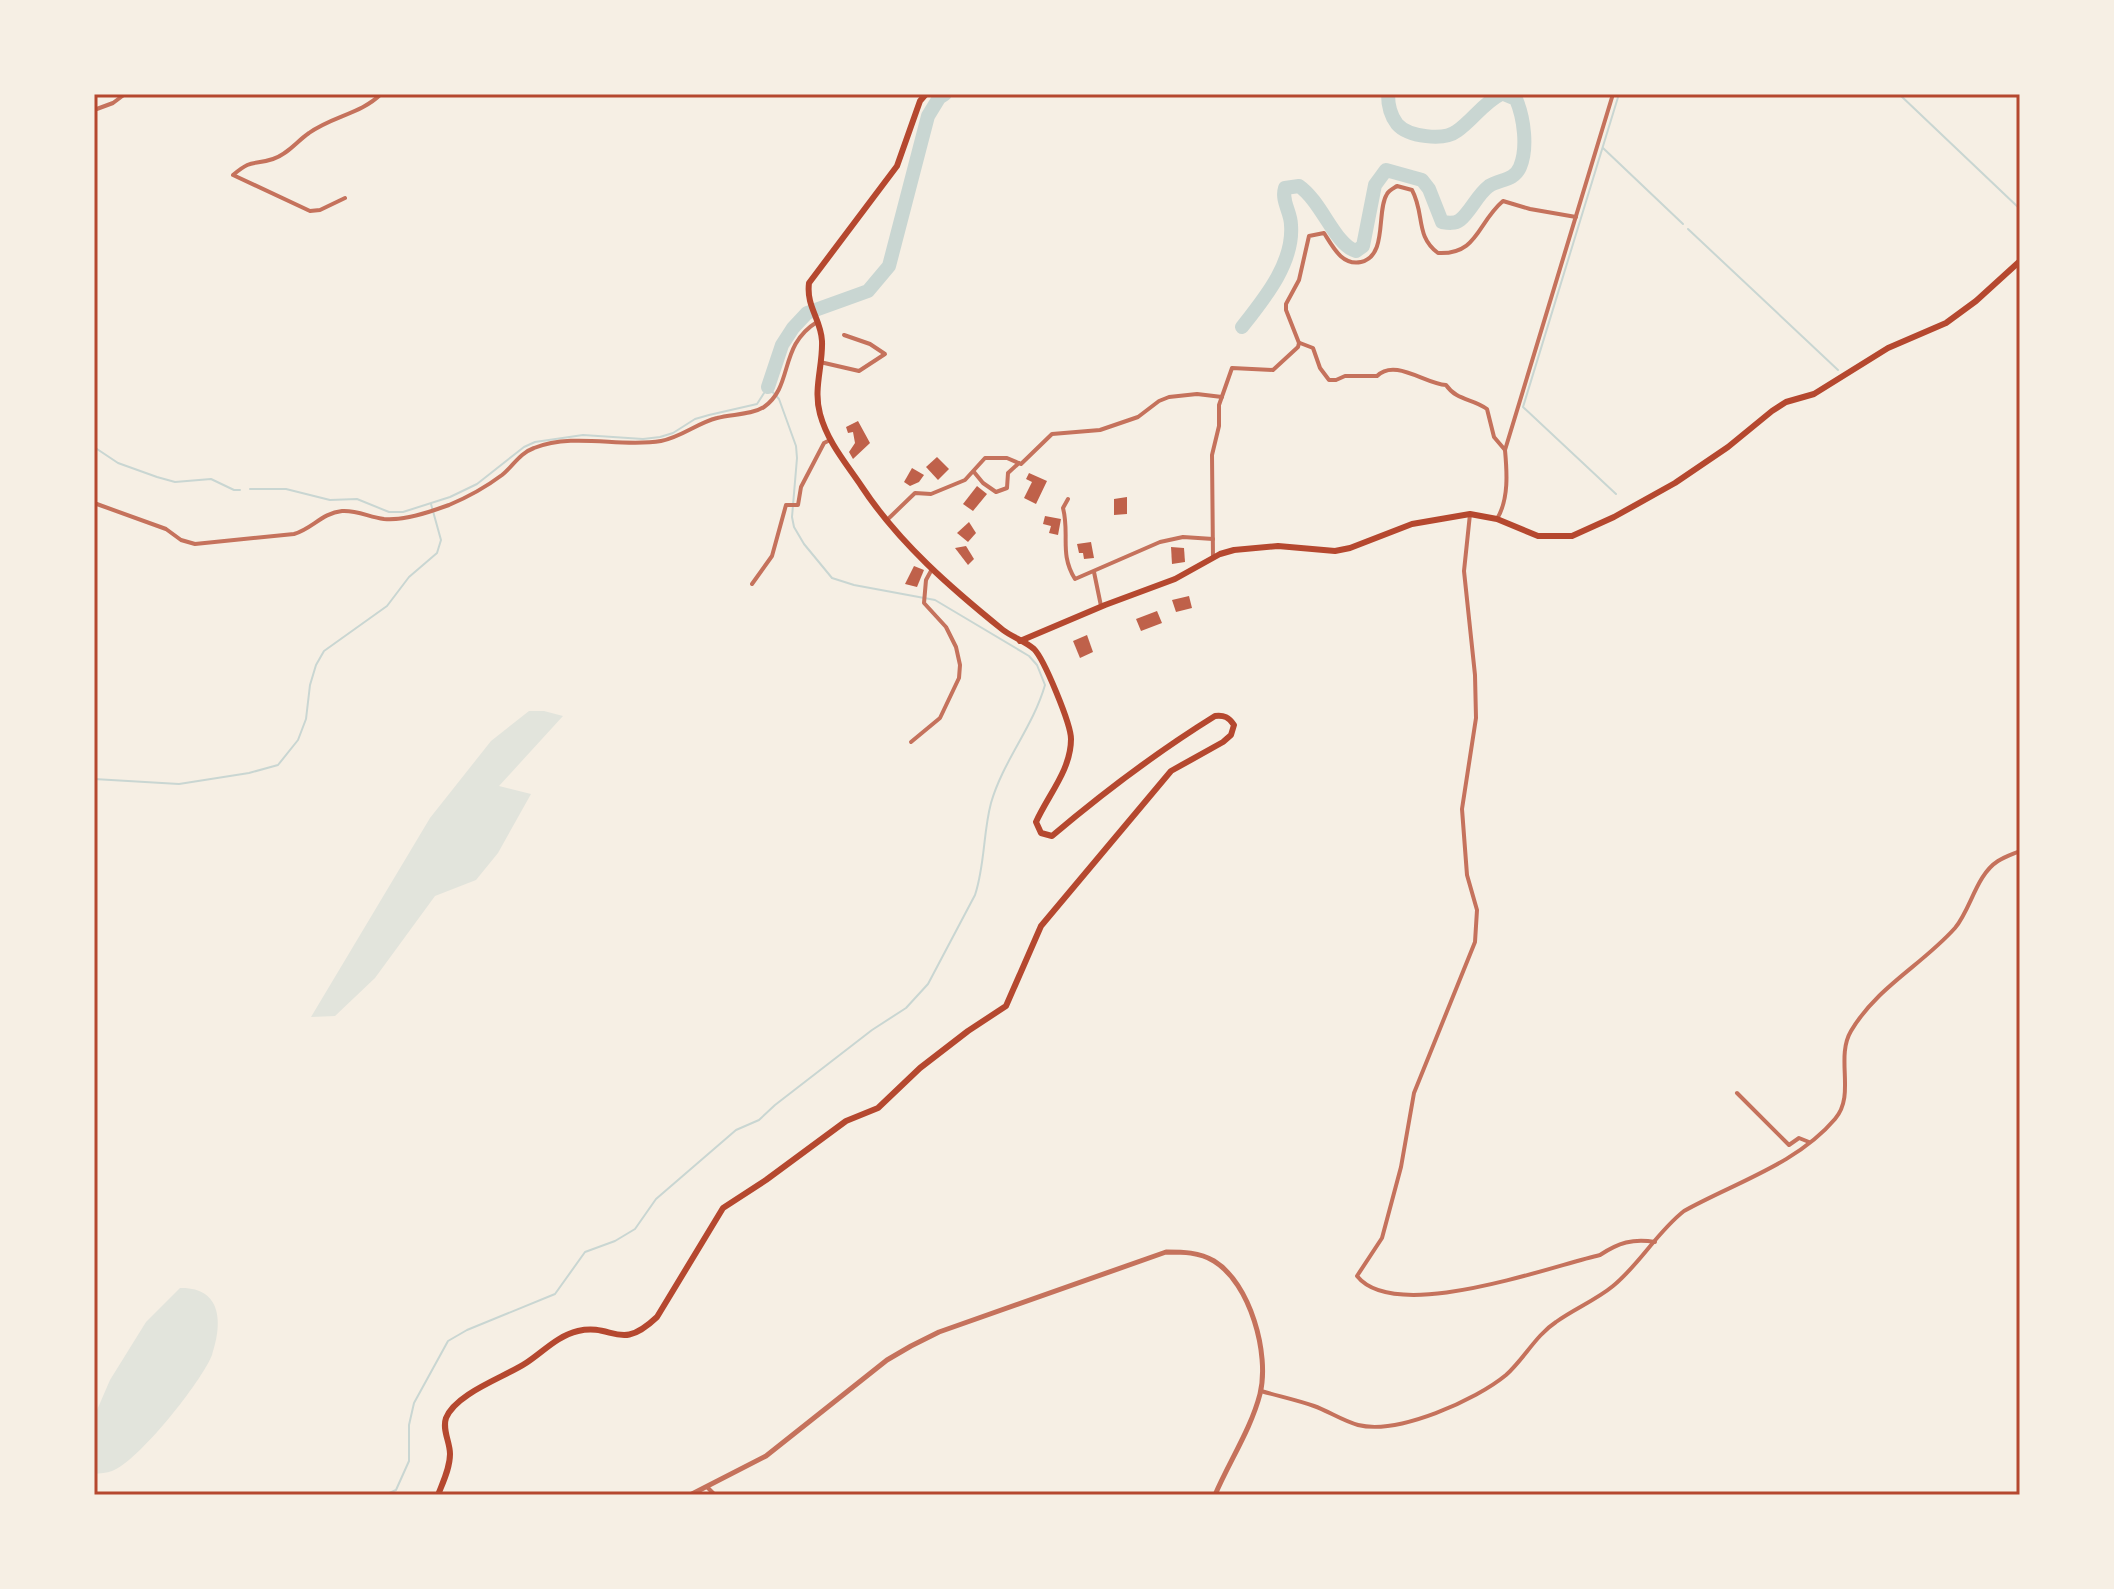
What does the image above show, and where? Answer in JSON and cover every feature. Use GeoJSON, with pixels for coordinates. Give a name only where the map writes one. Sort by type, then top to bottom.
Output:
{"type":"FeatureCollection","features":[{"type":"Feature","properties":{"kind":"main road"},"geometry":{"type":"LineString","coordinates":[[438,1495],[449,1464],[450,1445],[445,1424],[452,1408],[566,1335],[591,1329],[622,1337],[646,1327],[657,1317],[723,1208],[838,1126],[878,1108],[932,1058],[1006,1006],[1041,926],[1127,821],[1171,771],[1231,735],[1234,725],[1230,719],[1215,716],[1149,758],[1052,836],[1046,836],[1037,828],[1036,822],[1068,761],[1070,729],[1043,664],[1035,650],[932,569],[871,503],[830,440],[816,392],[822,342],[807,298],[809,283],[897,166],[920,101],[926,94]]}},
{"type":"Feature","properties":{"kind":"main road"},"geometry":{"type":"LineString","coordinates":[[1020,641],[1101,606],[1175,579],[1220,554],[1251,548],[1296,546],[1335,551],[1412,524],[1470,514],[1497,519],[1538,536],[1572,536],[1675,483],[1786,402],[1814,394],[1888,348],[1955,317],[2020,261]]}},
{"type":"Feature","properties":{"kind":"street"},"geometry":{"type":"LineString","coordinates":[[94,110],[113,103],[125,94]]}},
{"type":"Feature","properties":{"kind":"street"},"geometry":{"type":"LineString","coordinates":[[345,198],[320,210],[310,211],[233,175],[247,163],[272,160],[290,151],[308,133],[332,119],[368,107],[381,94]]}},
{"type":"Feature","properties":{"kind":"street"},"geometry":{"type":"LineString","coordinates":[[1497,519],[1503,510],[1506,486],[1505,450],[1613,94]]}},
{"type":"Feature","properties":{"kind":"street"},"geometry":{"type":"LineString","coordinates":[[1213,559],[1212,455],[1222,397],[1232,368],[1273,370],[1298,347],[1286,310],[1299,280],[1309,236],[1324,233],[1340,257],[1351,263],[1364,262],[1374,253],[1387,194],[1397,186],[1412,190],[1419,203],[1423,237],[1438,253],[1454,254],[1470,245],[1489,215],[1503,201],[1576,217]]}},
{"type":"Feature","properties":{"kind":"street"},"geometry":{"type":"LineString","coordinates":[[94,503],[139,518],[195,544],[294,534],[329,514],[343,511],[357,511],[386,519],[403,518],[473,494],[535,448],[591,439],[663,441],[709,419],[756,411],[779,391],[792,348],[800,335],[816,321]]}},
{"type":"Feature","properties":{"kind":"street"},"geometry":{"type":"LineString","coordinates":[[820,362],[859,371],[885,354],[870,344],[844,335]]}},
{"type":"Feature","properties":{"kind":"street"},"geometry":{"type":"LineString","coordinates":[[1299,343],[1313,348],[1320,368],[1329,380],[1345,376],[1377,376],[1382,371],[1395,370],[1411,373],[1434,384],[1446,385],[1458,398],[1478,402],[1487,409],[1494,437],[1505,450]]}},
{"type":"Feature","properties":{"kind":"street"},"geometry":{"type":"LineString","coordinates":[[974,472],[996,492],[1007,488],[1008,473],[1052,434],[1100,430],[1138,417],[1169,397],[1197,394],[1222,397]]}},
{"type":"Feature","properties":{"kind":"street"},"geometry":{"type":"LineString","coordinates":[[752,584],[772,556],[786,505],[798,505],[801,487],[824,443],[830,440]]}},
{"type":"Feature","properties":{"kind":"street"},"geometry":{"type":"LineString","coordinates":[[887,520],[915,493],[931,494],[965,480],[985,458],[1007,458],[1019,463]]}},
{"type":"Feature","properties":{"kind":"street"},"geometry":{"type":"LineString","coordinates":[[1068,499],[1063,508],[1066,521],[1064,545],[1066,566],[1075,579],[1160,542],[1183,537],[1213,539]]}},
{"type":"Feature","properties":{"kind":"street"},"geometry":{"type":"LineString","coordinates":[[1470,514],[1464,571],[1475,675],[1476,718],[1462,809],[1467,875],[1477,910],[1475,942],[1414,1093],[1401,1167],[1382,1238],[1357,1276],[1368,1287],[1381,1290],[1419,1296],[1443,1294],[1490,1286],[1600,1255],[1612,1247],[1636,1239],[1655,1242]]}},
{"type":"Feature","properties":{"kind":"street"},"geometry":{"type":"LineString","coordinates":[[911,742],[940,718],[959,678],[956,647],[946,627],[924,601],[926,580],[932,569]]}},
{"type":"Feature","properties":{"kind":"street"},"geometry":{"type":"LineString","coordinates":[[1094,572],[1101,606]]}},
{"type":"Feature","properties":{"kind":"street"},"geometry":{"type":"LineString","coordinates":[[1261,1391],[1312,1405],[1359,1425],[1395,1424],[1423,1417],[1490,1386],[1506,1374],[1553,1323],[1612,1287],[1684,1211],[1771,1168],[1809,1142],[1835,1119],[1842,1110],[1845,1092],[1843,1062],[1849,1033],[1880,993],[1956,927],[1988,870],[1996,862],[2020,851]]}},
{"type":"Feature","properties":{"kind":"street"},"geometry":{"type":"LineString","coordinates":[[1737,1093],[1789,1145],[1799,1138],[1809,1142]]}},
{"type":"Feature","properties":{"kind":"street"},"geometry":{"type":"LineString","coordinates":[[690,1495],[766,1456],[887,1360],[939,1332],[1166,1252],[1189,1252],[1204,1256],[1229,1274],[1238,1286],[1261,1346],[1263,1363],[1261,1391],[1215,1495]]}},
{"type":"Feature","properties":{"kind":"street"},"geometry":{"type":"LineString","coordinates":[[707,1487],[715,1495]]}},
{"type":"Feature","properties":{"kind":"shaded area"},"geometry":{"type":"Polygon","coordinates":[[[529,711],[563,716],[499,786],[531,794],[498,853],[476,880],[435,896],[375,978],[335,1016],[311,1017],[430,818],[491,741],[529,711]]]}},
{"type":"Feature","properties":{"kind":"shaded area"},"geometry":{"type":"Polygon","coordinates":[[[180,1288],[194,1289],[204,1294],[216,1309],[218,1331],[212,1355],[183,1401],[137,1453],[112,1471],[94,1474],[94,1417],[110,1380],[146,1322],[180,1288]]]}},
{"type":"Feature","properties":{"kind":"building"},"geometry":{"type":"Polygon","coordinates":[[[858,421],[870,443],[853,459],[849,452],[855,443],[853,432],[848,433],[846,427],[858,421]]]}},
{"type":"Feature","properties":{"kind":"building"},"geometry":{"type":"Polygon","coordinates":[[[937,457],[949,469],[938,480],[926,467],[937,457]]]}},
{"type":"Feature","properties":{"kind":"building"},"geometry":{"type":"Polygon","coordinates":[[[912,468],[924,475],[919,482],[910,486],[904,482],[912,468]]]}},
{"type":"Feature","properties":{"kind":"building"},"geometry":{"type":"Polygon","coordinates":[[[1029,473],[1047,481],[1036,504],[1024,498],[1032,482],[1026,479],[1029,473]]]}},
{"type":"Feature","properties":{"kind":"building"},"geometry":{"type":"Polygon","coordinates":[[[977,486],[987,494],[973,511],[963,504],[977,486]]]}},
{"type":"Feature","properties":{"kind":"building"},"geometry":{"type":"Polygon","coordinates":[[[1127,497],[1127,514],[1114,515],[1114,499],[1127,497]]]}},
{"type":"Feature","properties":{"kind":"building"},"geometry":{"type":"Polygon","coordinates":[[[1045,516],[1061,519],[1058,535],[1049,533],[1051,526],[1043,524],[1045,516]]]}},
{"type":"Feature","properties":{"kind":"building"},"geometry":{"type":"Polygon","coordinates":[[[969,522],[976,533],[968,542],[957,533],[969,522]]]}},
{"type":"Feature","properties":{"kind":"building"},"geometry":{"type":"Polygon","coordinates":[[[1091,542],[1094,558],[1084,559],[1077,544],[1091,542]]]}},
{"type":"Feature","properties":{"kind":"building"},"geometry":{"type":"Polygon","coordinates":[[[966,546],[974,559],[968,565],[955,548],[966,546]]]}},
{"type":"Feature","properties":{"kind":"building"},"geometry":{"type":"Polygon","coordinates":[[[1171,547],[1184,548],[1185,562],[1172,564],[1171,547]]]}},
{"type":"Feature","properties":{"kind":"building"},"geometry":{"type":"Polygon","coordinates":[[[914,566],[924,570],[917,587],[905,584],[914,566]]]}},
{"type":"Feature","properties":{"kind":"building"},"geometry":{"type":"Polygon","coordinates":[[[1189,596],[1192,608],[1176,612],[1172,600],[1189,596]]]}},
{"type":"Feature","properties":{"kind":"building"},"geometry":{"type":"Polygon","coordinates":[[[1157,611],[1162,623],[1141,631],[1136,619],[1157,611]]]}},
{"type":"Feature","properties":{"kind":"building"},"geometry":{"type":"Polygon","coordinates":[[[1087,635],[1093,652],[1080,658],[1073,641],[1087,635]]]}},
{"type":"Feature","properties":{"kind":"waterway"},"geometry":{"type":"LineString","coordinates":[[768,387],[782,345],[807,313],[868,291],[889,266],[928,116],[945,94]]}},
{"type":"Feature","properties":{"kind":"waterway"},"geometry":{"type":"LineString","coordinates":[[1388,94],[1390,110],[1397,124],[1417,135],[1435,137],[1457,131],[1501,94]]}},
{"type":"Feature","properties":{"kind":"waterway"},"geometry":{"type":"LineString","coordinates":[[1242,327],[1276,280],[1288,253],[1291,225],[1284,197],[1285,188],[1299,186],[1307,193],[1341,241],[1356,251],[1363,246],[1375,185],[1386,170],[1422,180],[1429,189],[1442,222],[1458,221],[1485,190],[1510,177],[1520,167],[1524,142],[1521,115],[1516,99],[1504,94]]}},
{"type":"Feature","properties":{"kind":"waterway"},"geometry":{"type":"LineString","coordinates":[[1616,494],[1523,407],[1619,94]]}},
{"type":"Feature","properties":{"kind":"waterway"},"geometry":{"type":"LineString","coordinates":[[1899,94],[2020,209]]}},
{"type":"Feature","properties":{"kind":"waterway"},"geometry":{"type":"LineString","coordinates":[[1603,148],[1683,224]]}},
{"type":"Feature","properties":{"kind":"waterway"},"geometry":{"type":"LineString","coordinates":[[1688,229],[1838,370]]}},
{"type":"Feature","properties":{"kind":"waterway"},"geometry":{"type":"LineString","coordinates":[[250,489],[286,489],[330,500],[357,499],[389,512],[403,512],[450,497],[477,484],[524,447],[535,442],[583,435],[643,439],[660,437],[695,419],[757,404],[768,387],[779,399],[796,446],[794,527],[832,578],[935,600],[1029,656],[1037,665],[1045,685],[996,788],[975,895],[928,984],[906,1008],[872,1030],[759,1120],[736,1130],[656,1199],[635,1229],[615,1241],[585,1252],[555,1294],[467,1330],[448,1341],[414,1403],[409,1425],[409,1461],[396,1490],[385,1495]]}},
{"type":"Feature","properties":{"kind":"waterway"},"geometry":{"type":"LineString","coordinates":[[94,447],[118,463],[157,477],[175,482],[211,479],[240,490]]}},
{"type":"Feature","properties":{"kind":"waterway"},"geometry":{"type":"LineString","coordinates":[[94,779],[179,784],[278,765],[298,740],[306,719],[310,685],[324,651],[387,606],[409,577],[437,553],[441,540],[431,504]]}}]}
